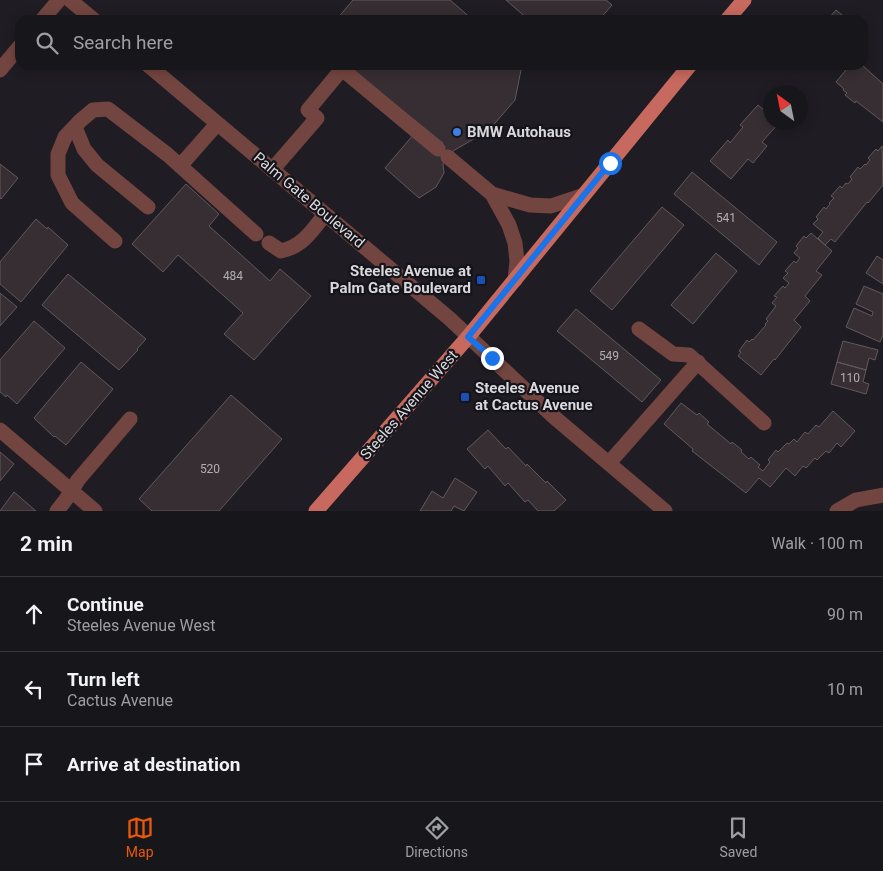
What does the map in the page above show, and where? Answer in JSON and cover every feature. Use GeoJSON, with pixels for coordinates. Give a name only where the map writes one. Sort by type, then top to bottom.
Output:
{"type":"FeatureCollection","features":[{"type":"Feature","properties":{"kind":"main road"},"geometry":{"type":"LineString","coordinates":[[731,15],[744,0]]}},
{"type":"Feature","properties":{"kind":"main road","name":"Steeles Avenue West"},"geometry":{"type":"LineString","coordinates":[[316,511],[468,337],[686,70]]}},
{"type":"Feature","properties":{"kind":"street"},"geometry":{"type":"LineString","coordinates":[[46,15],[59,0]]}},
{"type":"Feature","properties":{"kind":"street"},"geometry":{"type":"LineString","coordinates":[[70,0],[88,15]]}},
{"type":"Feature","properties":{"kind":"street"},"geometry":{"type":"LineString","coordinates":[[0,70],[15,52]]}},
{"type":"Feature","properties":{"kind":"street","name":"Palm Gate Boulevard"},"geometry":{"type":"LineString","coordinates":[[154,70],[450,320],[554,417],[665,511]]}},
{"type":"Feature","properties":{"kind":"street"},"geometry":{"type":"LineString","coordinates":[[272,170],[317,118],[308,110],[338,70]]}},
{"type":"Feature","properties":{"kind":"street"},"geometry":{"type":"LineString","coordinates":[[344,70],[492,194],[509,225],[516,243],[517,261],[514,280]]}},
{"type":"Feature","properties":{"kind":"street"},"geometry":{"type":"LineString","coordinates":[[115,241],[72,203],[58,175],[58,154],[65,137],[93,110],[108,109],[180,166],[256,234]]}},
{"type":"Feature","properties":{"kind":"street"},"geometry":{"type":"LineString","coordinates":[[180,166],[217,124]]}},
{"type":"Feature","properties":{"kind":"street"},"geometry":{"type":"LineString","coordinates":[[75,126],[84,148],[97,165],[148,207]]}},
{"type":"Feature","properties":{"kind":"street"},"geometry":{"type":"LineString","coordinates":[[492,194],[530,205],[551,206],[584,195]]}},
{"type":"Feature","properties":{"kind":"street"},"geometry":{"type":"LineString","coordinates":[[269,243],[281,251],[293,249],[309,235],[325,214]]}},
{"type":"Feature","properties":{"kind":"street"},"geometry":{"type":"LineString","coordinates":[[639,329],[673,354],[689,355],[764,423]]}},
{"type":"Feature","properties":{"kind":"street"},"geometry":{"type":"LineString","coordinates":[[609,463],[698,362]]}},
{"type":"Feature","properties":{"kind":"street"},"geometry":{"type":"LineString","coordinates":[[57,511],[78,480],[130,419]]}},
{"type":"Feature","properties":{"kind":"street"},"geometry":{"type":"LineString","coordinates":[[0,430],[72,491],[87,508]]}},
{"type":"Feature","properties":{"kind":"street"},"geometry":{"type":"LineString","coordinates":[[836,511],[856,500],[883,495]]}},
{"type":"Feature","properties":{"kind":"building"},"geometry":{"type":"Polygon","coordinates":[[[353,0],[450,0],[467,15],[340,15],[353,0]]]}},
{"type":"Feature","properties":{"kind":"building"},"geometry":{"type":"Polygon","coordinates":[[[506,0],[606,0],[612,5],[603,15],[523,15],[506,0]]]}},
{"type":"Feature","properties":{"kind":"building"},"geometry":{"type":"Polygon","coordinates":[[[836,10],[842,15],[832,15],[836,10]]]}},
{"type":"Feature","properties":{"kind":"building","name":"BMW Autohaus"},"geometry":{"type":"Polygon","coordinates":[[[352,70],[521,70],[515,100],[489,130],[453,151],[443,164],[444,173],[436,187],[419,198],[385,168],[414,134],[435,153],[443,143],[352,70]]]}},
{"type":"Feature","properties":{"kind":"building"},"geometry":{"type":"Polygon","coordinates":[[[846,70],[868,70],[883,84],[883,122],[845,95],[847,93],[836,82],[846,70]]]}},
{"type":"Feature","properties":{"kind":"building"},"geometry":{"type":"Polygon","coordinates":[[[758,105],[763,109],[763,130],[773,130],[762,142],[767,146],[753,163],[748,159],[731,179],[710,161],[728,140],[730,143],[743,127],[740,125],[758,105]]]}},
{"type":"Feature","properties":{"kind":"building"},"geometry":{"type":"Polygon","coordinates":[[[882,146],[883,185],[835,242],[831,239],[825,245],[818,238],[823,232],[813,224],[818,219],[816,217],[824,207],[826,209],[830,204],[834,198],[831,196],[840,186],[842,188],[846,183],[848,184],[852,179],[850,177],[858,167],[860,169],[866,165],[870,160],[868,158],[876,149],[878,151],[882,146]]]}},
{"type":"Feature","properties":{"kind":"building"},"geometry":{"type":"Polygon","coordinates":[[[0,164],[18,178],[1,199],[0,198],[0,164]]]}},
{"type":"Feature","properties":{"kind":"building"},"geometry":{"type":"Polygon","coordinates":[[[692,172],[777,242],[759,265],[674,194],[692,172]]]}},
{"type":"Feature","properties":{"kind":"building"},"geometry":{"type":"Polygon","coordinates":[[[186,184],[219,214],[209,226],[270,281],[280,269],[311,296],[254,360],[224,334],[243,313],[178,255],[163,272],[132,244],[186,184]]]}},
{"type":"Feature","properties":{"kind":"building"},"geometry":{"type":"Polygon","coordinates":[[[662,207],[684,225],[612,310],[590,291],[662,207]]]}},
{"type":"Feature","properties":{"kind":"building"},"geometry":{"type":"Polygon","coordinates":[[[36,219],[68,245],[21,302],[0,284],[0,262],[36,219]]]}},
{"type":"Feature","properties":{"kind":"building"},"geometry":{"type":"Polygon","coordinates":[[[811,233],[832,251],[816,271],[822,275],[805,296],[810,301],[794,320],[801,327],[761,375],[738,356],[741,352],[739,351],[747,340],[749,342],[753,340],[766,325],[768,321],[766,319],[776,306],[772,303],[777,297],[774,296],[783,286],[785,288],[789,283],[783,278],[788,273],[785,271],[794,261],[796,263],[800,258],[794,253],[798,248],[796,246],[804,236],[806,238],[811,233]]]}},
{"type":"Feature","properties":{"kind":"building"},"geometry":{"type":"Polygon","coordinates":[[[716,253],[737,271],[693,324],[671,305],[716,253]]]}},
{"type":"Feature","properties":{"kind":"building"},"geometry":{"type":"Polygon","coordinates":[[[877,256],[883,260],[883,284],[866,273],[877,256]]]}},
{"type":"Feature","properties":{"kind":"building"},"geometry":{"type":"Polygon","coordinates":[[[68,274],[146,339],[119,370],[42,305],[68,274]]]}},
{"type":"Feature","properties":{"kind":"building"},"geometry":{"type":"Polygon","coordinates":[[[864,286],[883,294],[883,335],[880,342],[846,327],[854,308],[872,316],[873,312],[856,304],[864,286]]]}},
{"type":"Feature","properties":{"kind":"building"},"geometry":{"type":"Polygon","coordinates":[[[0,293],[17,307],[0,326],[0,293]]]}},
{"type":"Feature","properties":{"kind":"building"},"geometry":{"type":"Polygon","coordinates":[[[576,309],[661,380],[642,402],[557,331],[576,309]]]}},
{"type":"Feature","properties":{"kind":"building"},"geometry":{"type":"Polygon","coordinates":[[[34,321],[65,348],[17,404],[7,395],[6,397],[0,392],[0,360],[34,321]]]}},
{"type":"Feature","properties":{"kind":"building"},"geometry":{"type":"Polygon","coordinates":[[[843,341],[878,350],[875,360],[869,358],[866,370],[837,362],[843,341]]]}},
{"type":"Feature","properties":{"kind":"building"},"geometry":{"type":"Polygon","coordinates":[[[81,362],[113,389],[66,445],[54,437],[34,418],[81,362]]]}},
{"type":"Feature","properties":{"kind":"building"},"geometry":{"type":"Polygon","coordinates":[[[837,362],[866,370],[863,382],[869,384],[866,394],[831,384],[837,362]]]}},
{"type":"Feature","properties":{"kind":"building"},"geometry":{"type":"Polygon","coordinates":[[[231,395],[282,439],[219,511],[152,511],[139,499],[231,395]]]}},
{"type":"Feature","properties":{"kind":"building"},"geometry":{"type":"Polygon","coordinates":[[[681,403],[697,415],[699,413],[709,422],[707,424],[731,444],[732,442],[742,450],[741,452],[749,459],[751,457],[760,465],[758,467],[763,471],[770,462],[768,460],[776,450],[778,452],[794,439],[797,442],[805,432],[808,434],[816,425],[819,427],[833,411],[855,431],[841,447],[837,443],[829,453],[826,451],[817,460],[815,458],[806,468],[803,466],[795,476],[786,468],[770,487],[759,478],[746,493],[692,451],[693,449],[664,424],[681,403]]]}},
{"type":"Feature","properties":{"kind":"building"},"geometry":{"type":"Polygon","coordinates":[[[488,430],[506,449],[508,447],[526,466],[527,464],[566,500],[554,511],[538,511],[528,500],[525,502],[508,483],[505,486],[488,466],[485,469],[467,449],[488,430]]]}},
{"type":"Feature","properties":{"kind":"building"},"geometry":{"type":"Polygon","coordinates":[[[0,452],[14,464],[0,481],[0,452]]]}},
{"type":"Feature","properties":{"kind":"building"},"geometry":{"type":"Polygon","coordinates":[[[455,478],[477,492],[464,511],[454,506],[451,511],[420,511],[432,491],[443,498],[455,478]]]}},
{"type":"Feature","properties":{"kind":"building"},"geometry":{"type":"Polygon","coordinates":[[[14,492],[36,511],[0,511],[14,492]]]}},
{"type":"Feature","properties":{"kind":"place","name":"BMW Autohaus"},"geometry":{"type":"Point","coordinates":[457,132]}},
{"type":"Feature","properties":{"kind":"place","name":"Steeles Avenue at Palm Gate Boulevard"},"geometry":{"type":"Point","coordinates":[481,280]}},
{"type":"Feature","properties":{"kind":"place","name":"Steeles Avenue at Cactus Avenue"},"geometry":{"type":"Point","coordinates":[465,397]}},
{"type":"Feature","properties":{"kind":"route"},"geometry":{"type":"LineString","coordinates":[[492,358],[468,337],[610,163]]}}]}
